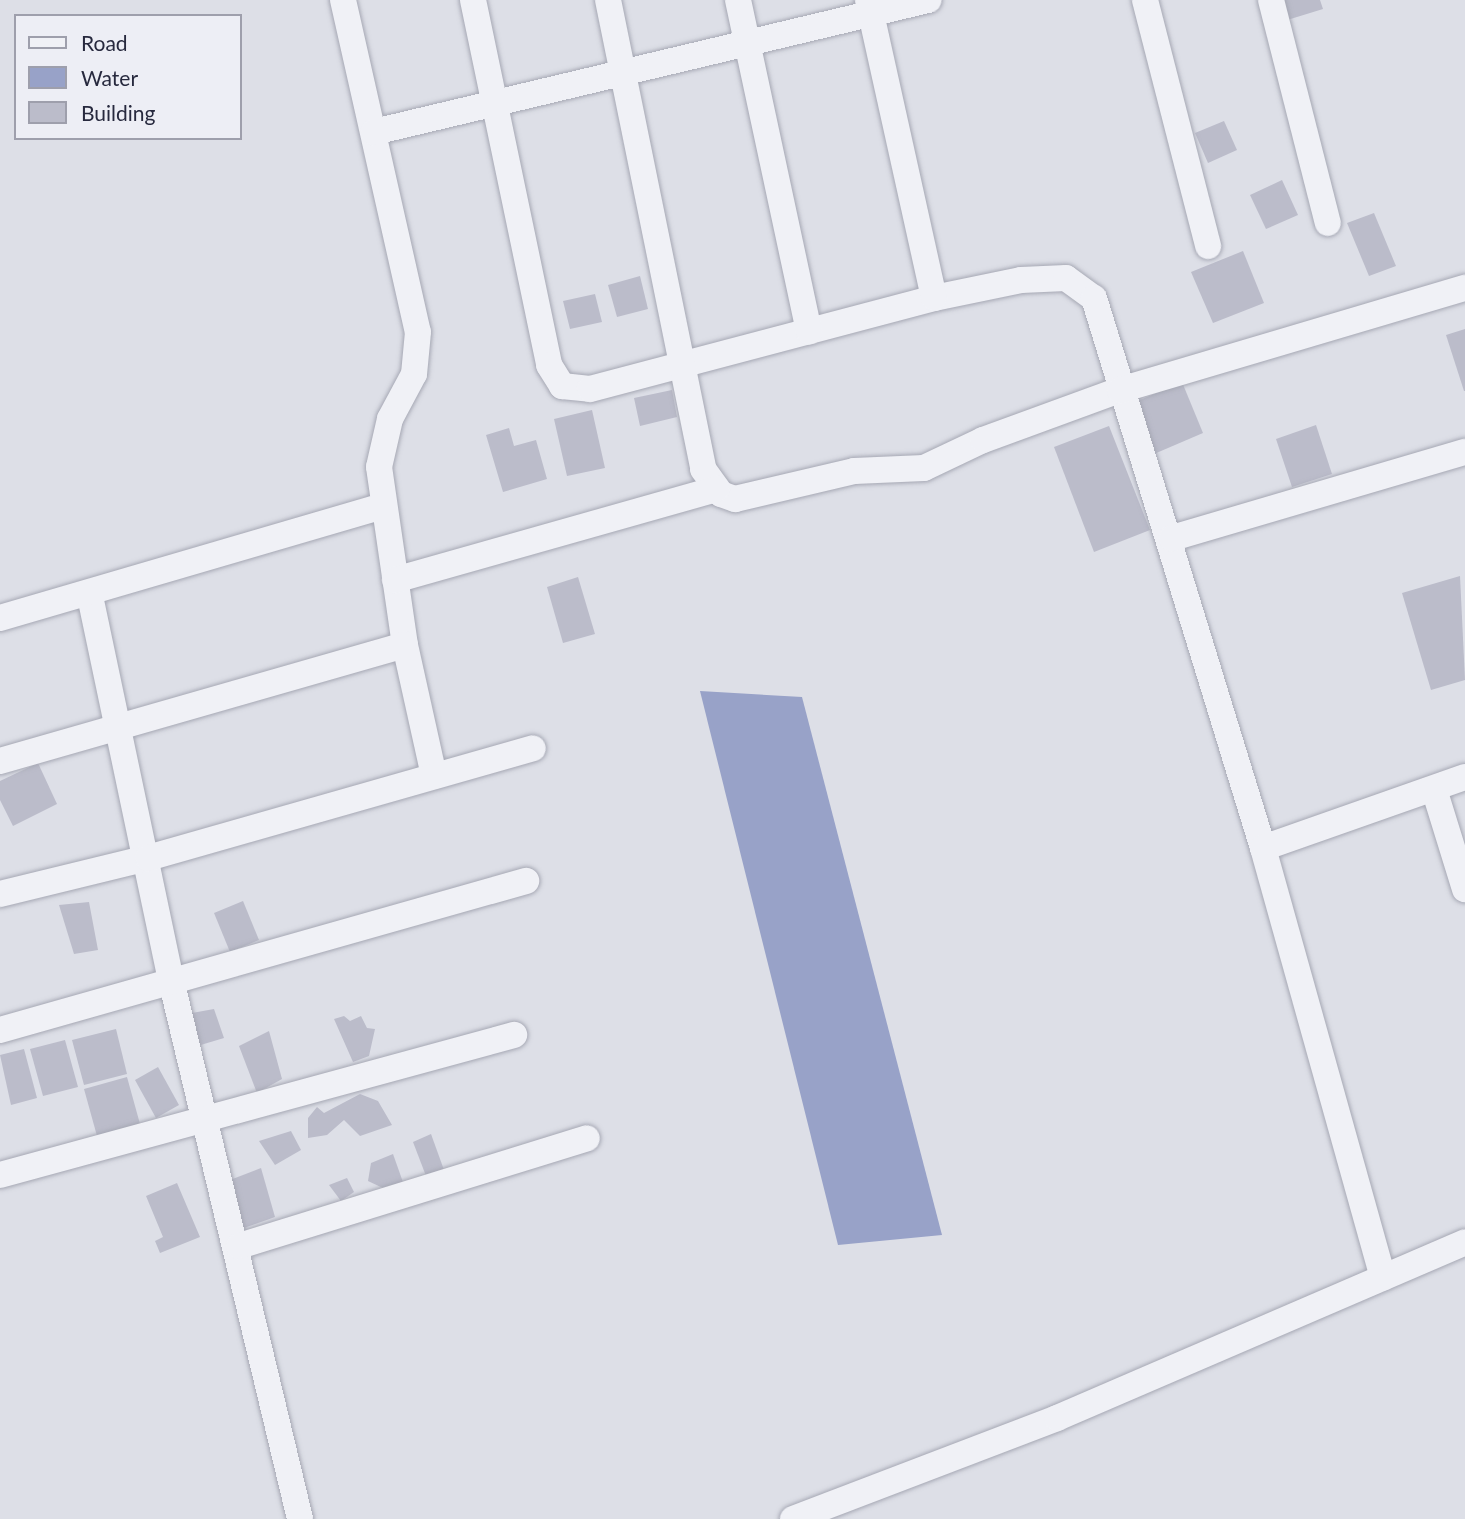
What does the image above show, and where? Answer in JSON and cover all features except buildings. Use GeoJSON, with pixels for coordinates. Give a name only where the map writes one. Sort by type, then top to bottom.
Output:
{"type":"FeatureCollection","features":[{"type":"Feature","properties":{"kind":"street"},"geometry":{"type":"LineString","coordinates":[[343,0],[418,332],[414,374],[382,446],[382,506],[405,645],[434,776]]}},
{"type":"Feature","properties":{"kind":"street"},"geometry":{"type":"LineString","coordinates":[[473,0],[553,375],[573,391],[681,368],[934,298],[1042,277],[1066,278],[1094,298],[1103,315],[1120,390],[1172,538],[1263,848],[1383,1278]]}},
{"type":"Feature","properties":{"kind":"street"},"geometry":{"type":"LineString","coordinates":[[608,0],[703,469],[716,489],[735,499],[750,498],[854,471],[910,472],[1120,390],[1465,288]]}},
{"type":"Feature","properties":{"kind":"street"},"geometry":{"type":"LineString","coordinates":[[738,0],[809,331]]}},
{"type":"Feature","properties":{"kind":"street"},"geometry":{"type":"LineString","coordinates":[[374,132],[749,46],[870,7],[928,0]]}},
{"type":"Feature","properties":{"kind":"street"},"geometry":{"type":"LineString","coordinates":[[1145,0],[1208,246]]}},
{"type":"Feature","properties":{"kind":"street"},"geometry":{"type":"LineString","coordinates":[[1271,0],[1328,223]]}},
{"type":"Feature","properties":{"kind":"street"},"geometry":{"type":"LineString","coordinates":[[870,7],[934,298]]}},
{"type":"Feature","properties":{"kind":"street"},"geometry":{"type":"LineString","coordinates":[[1172,538],[1465,452]]}},
{"type":"Feature","properties":{"kind":"street"},"geometry":{"type":"LineString","coordinates":[[395,580],[716,489]]}},
{"type":"Feature","properties":{"kind":"street"},"geometry":{"type":"LineString","coordinates":[[0,618],[90,596],[382,506]]}},
{"type":"Feature","properties":{"kind":"street"},"geometry":{"type":"LineString","coordinates":[[90,596],[148,858],[172,984],[239,1246],[300,1519]]}},
{"type":"Feature","properties":{"kind":"street"},"geometry":{"type":"LineString","coordinates":[[0,761],[405,645]]}},
{"type":"Feature","properties":{"kind":"street"},"geometry":{"type":"LineString","coordinates":[[0,894],[148,858],[533,748]]}},
{"type":"Feature","properties":{"kind":"street"},"geometry":{"type":"LineString","coordinates":[[1263,848],[1465,778]]}},
{"type":"Feature","properties":{"kind":"street"},"geometry":{"type":"LineString","coordinates":[[1434,789],[1465,889]]}},
{"type":"Feature","properties":{"kind":"street"},"geometry":{"type":"LineString","coordinates":[[0,1030],[172,984],[526,881]]}},
{"type":"Feature","properties":{"kind":"street"},"geometry":{"type":"LineString","coordinates":[[0,1175],[514,1035]]}},
{"type":"Feature","properties":{"kind":"street"},"geometry":{"type":"LineString","coordinates":[[239,1246],[587,1138]]}},
{"type":"Feature","properties":{"kind":"street"},"geometry":{"type":"LineString","coordinates":[[793,1519],[1057,1418],[1465,1242]]}},
{"type":"Feature","properties":{"kind":"water"},"geometry":{"type":"Polygon","coordinates":[[[700,691],[802,697],[942,1235],[838,1245],[700,691]]]}}]}
